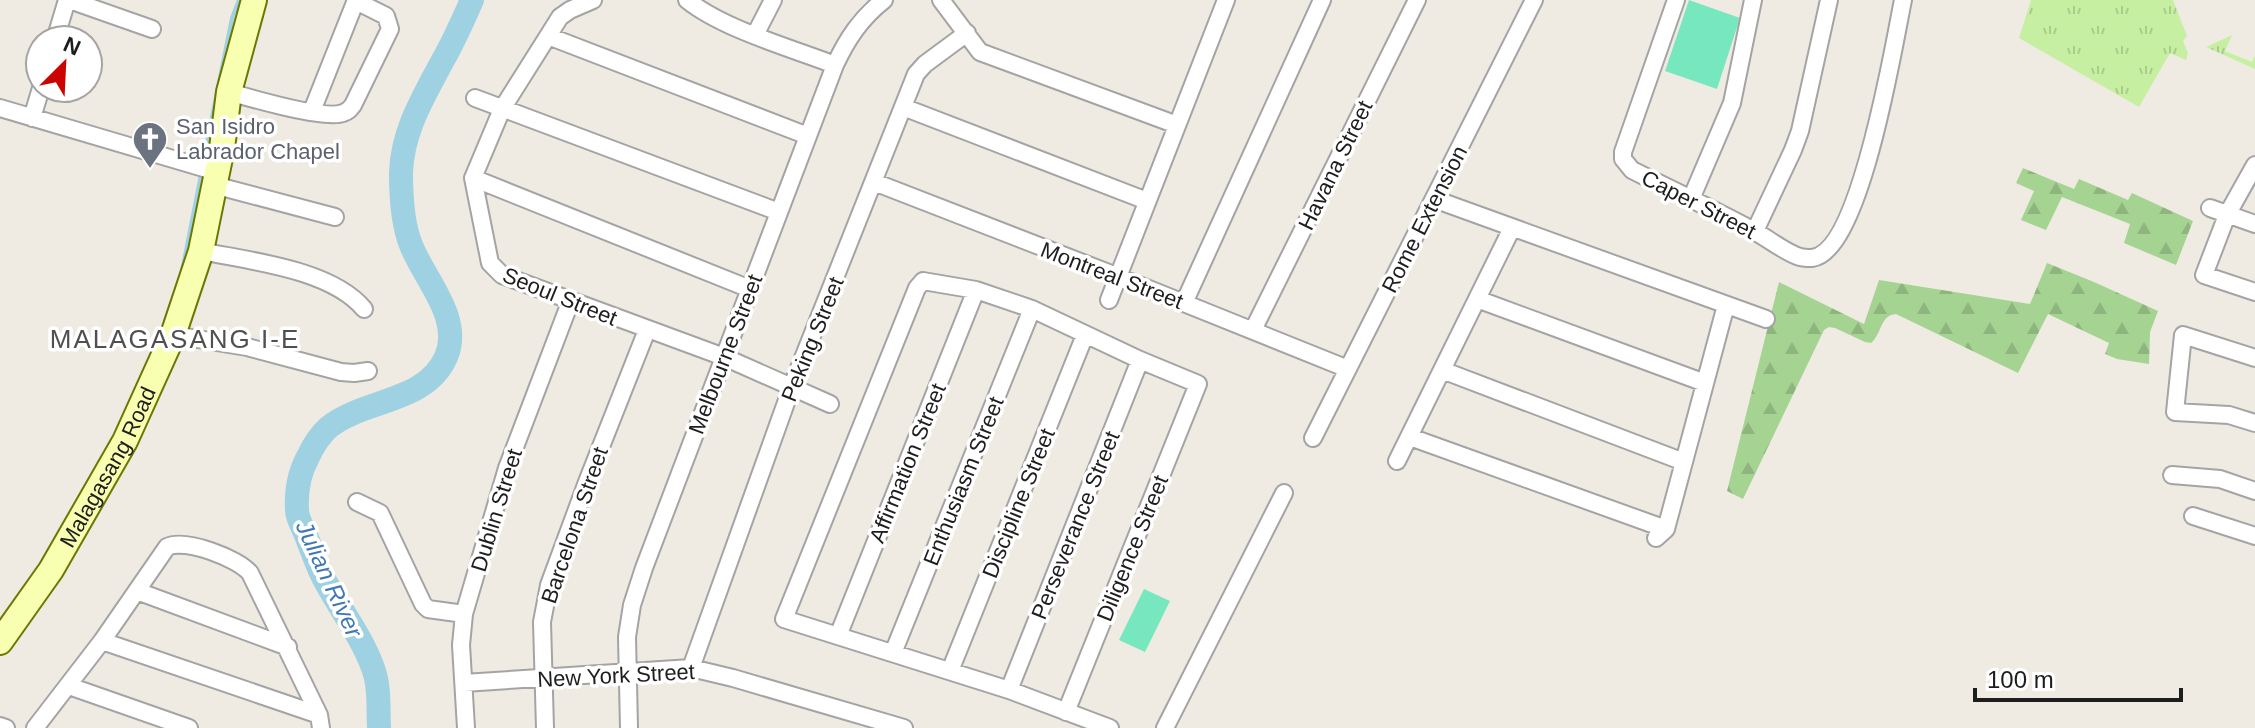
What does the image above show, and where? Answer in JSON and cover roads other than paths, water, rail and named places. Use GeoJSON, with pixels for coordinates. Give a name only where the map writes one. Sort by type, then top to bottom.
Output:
{"type":"FeatureCollection","features":[{"type":"Feature","properties":{"kind":"main road","name":"Malagasang Road"},"geometry":{"type":"LineString","coordinates":[[0,642],[51,570],[125,441],[173,335],[201,251],[229,92],[254,0]]}},
{"type":"Feature","properties":{"kind":"street"},"geometry":{"type":"LineString","coordinates":[[593,0],[560,17],[502,109],[473,178],[750,289]]}},
{"type":"Feature","properties":{"kind":"street"},"geometry":{"type":"LineString","coordinates":[[687,0],[700,10],[755,35],[835,65]]}},
{"type":"Feature","properties":{"kind":"street"},"geometry":{"type":"LineString","coordinates":[[755,35],[773,0]]}},
{"type":"Feature","properties":{"kind":"street","name":"Melbourne Street"},"geometry":{"type":"LineString","coordinates":[[629,728],[629,621],[644,568],[835,65],[846,42],[865,17],[884,0]]}},
{"type":"Feature","properties":{"kind":"street"},"geometry":{"type":"LineString","coordinates":[[941,0],[980,52],[1177,125]]}},
{"type":"Feature","properties":{"kind":"street"},"geometry":{"type":"LineString","coordinates":[[1109,300],[1226,0]]}},
{"type":"Feature","properties":{"kind":"street"},"geometry":{"type":"LineString","coordinates":[[1184,303],[1322,0]]}},
{"type":"Feature","properties":{"kind":"street","name":"Havana Street"},"geometry":{"type":"LineString","coordinates":[[1253,330],[1417,0]]}},
{"type":"Feature","properties":{"kind":"street","name":"Rome Extension"},"geometry":{"type":"LineString","coordinates":[[1313,438],[1534,0]]}},
{"type":"Feature","properties":{"kind":"street","name":"Caper Street"},"geometry":{"type":"LineString","coordinates":[[1676,0],[1623,159],[1632,170],[1800,257],[1813,258],[1831,247],[1859,191],[1873,146],[1903,0]]}},
{"type":"Feature","properties":{"kind":"street"},"geometry":{"type":"LineString","coordinates":[[1691,199],[1732,103],[1753,0]]}},
{"type":"Feature","properties":{"kind":"street"},"geometry":{"type":"LineString","coordinates":[[1755,231],[1800,131],[1829,0]]}},
{"type":"Feature","properties":{"kind":"street"},"geometry":{"type":"LineString","coordinates":[[62,24],[73,1],[152,29]]}},
{"type":"Feature","properties":{"kind":"street"},"geometry":{"type":"LineString","coordinates":[[229,92],[278,105],[312,111],[341,114],[353,105],[390,29],[386,16],[356,1],[312,111]]}},
{"type":"Feature","properties":{"kind":"street","name":"Peking Street"},"geometry":{"type":"LineString","coordinates":[[691,668],[792,386],[916,74],[967,33]]}},
{"type":"Feature","properties":{"kind":"street"},"geometry":{"type":"LineString","coordinates":[[548,36],[808,136]]}},
{"type":"Feature","properties":{"kind":"street"},"geometry":{"type":"LineString","coordinates":[[475,98],[779,212]]}},
{"type":"Feature","properties":{"kind":"street"},"geometry":{"type":"LineString","coordinates":[[32,118],[36,104]]}},
{"type":"Feature","properties":{"kind":"street"},"geometry":{"type":"LineString","coordinates":[[903,107],[1147,201]]}},
{"type":"Feature","properties":{"kind":"street"},"geometry":{"type":"LineString","coordinates":[[0,108],[335,217]]}},
{"type":"Feature","properties":{"kind":"street"},"geometry":{"type":"LineString","coordinates":[[2255,165],[2227,215],[2204,275],[2255,292]]}},
{"type":"Feature","properties":{"kind":"street","name":"Seoul Street"},"geometry":{"type":"LineString","coordinates":[[473,178],[490,263],[502,275],[724,357],[830,404]]}},
{"type":"Feature","properties":{"kind":"street","name":"Montreal Street"},"geometry":{"type":"LineString","coordinates":[[874,182],[1348,369]]}},
{"type":"Feature","properties":{"kind":"street"},"geometry":{"type":"LineString","coordinates":[[1434,199],[1766,319]]}},
{"type":"Feature","properties":{"kind":"street"},"geometry":{"type":"LineString","coordinates":[[2210,208],[2255,224]]}},
{"type":"Feature","properties":{"kind":"street"},"geometry":{"type":"LineString","coordinates":[[1397,461],[1512,228]]}},
{"type":"Feature","properties":{"kind":"street"},"geometry":{"type":"LineString","coordinates":[[201,251],[270,265],[316,279],[343,290],[364,309]]}},
{"type":"Feature","properties":{"kind":"street"},"geometry":{"type":"LineString","coordinates":[[1110,728],[1009,690],[784,619],[917,288],[923,281],[976,290],[1032,309],[1140,360]]}},
{"type":"Feature","properties":{"kind":"street","name":"Affirmation Street"},"geometry":{"type":"LineString","coordinates":[[838,636],[976,290]]}},
{"type":"Feature","properties":{"kind":"street"},"geometry":{"type":"LineString","coordinates":[[1477,299],[1705,383]]}},
{"type":"Feature","properties":{"kind":"street","name":"Dublin Street"},"geometry":{"type":"LineString","coordinates":[[466,728],[461,645],[464,614],[507,468],[571,300]]}},
{"type":"Feature","properties":{"kind":"street"},"geometry":{"type":"LineString","coordinates":[[1410,437],[1661,534],[1684,462],[1726,305]]}},
{"type":"Feature","properties":{"kind":"street","name":"Enthusiasm Street"},"geometry":{"type":"LineString","coordinates":[[893,653],[1032,309]]}},
{"type":"Feature","properties":{"kind":"street","name":"Barcelona Street"},"geometry":{"type":"LineString","coordinates":[[545,728],[542,622],[549,585],[647,330]]}},
{"type":"Feature","properties":{"kind":"street"},"geometry":{"type":"LineString","coordinates":[[173,335],[247,347],[341,372],[368,371]]}},
{"type":"Feature","properties":{"kind":"street","name":"Discipline Street"},"geometry":{"type":"LineString","coordinates":[[950,671],[1085,335]]}},
{"type":"Feature","properties":{"kind":"street"},"geometry":{"type":"LineString","coordinates":[[2255,358],[2183,335],[2175,412],[2229,415],[2255,423]]}},
{"type":"Feature","properties":{"kind":"street","name":"Diligence Street"},"geometry":{"type":"LineString","coordinates":[[1066,712],[1198,384],[1140,360]]}},
{"type":"Feature","properties":{"kind":"street","name":"Perseverance Street"},"geometry":{"type":"LineString","coordinates":[[1009,690],[1140,360]]}},
{"type":"Feature","properties":{"kind":"street"},"geometry":{"type":"LineString","coordinates":[[1442,370],[1684,462]]}},
{"type":"Feature","properties":{"kind":"street"},"geometry":{"type":"LineString","coordinates":[[2172,475],[2220,479],[2255,491]]}},
{"type":"Feature","properties":{"kind":"street"},"geometry":{"type":"LineString","coordinates":[[1165,728],[1284,493]]}},
{"type":"Feature","properties":{"kind":"street"},"geometry":{"type":"LineString","coordinates":[[357,502],[380,513],[423,604],[428,609],[464,614]]}},
{"type":"Feature","properties":{"kind":"street"},"geometry":{"type":"LineString","coordinates":[[2193,516],[2255,536]]}},
{"type":"Feature","properties":{"kind":"street"},"geometry":{"type":"LineString","coordinates":[[35,728],[102,641],[167,547],[175,543],[238,562],[246,568],[288,647],[320,721]]}},
{"type":"Feature","properties":{"kind":"street"},"geometry":{"type":"LineString","coordinates":[[137,591],[288,647]]}},
{"type":"Feature","properties":{"kind":"street"},"geometry":{"type":"LineString","coordinates":[[102,641],[320,721]]}},
{"type":"Feature","properties":{"kind":"street","name":"New York Street"},"geometry":{"type":"LineString","coordinates":[[464,683],[691,668],[904,728]]}},
{"type":"Feature","properties":{"kind":"street"},"geometry":{"type":"LineString","coordinates":[[69,686],[189,728]]}},
{"type":"Feature","properties":{"kind":"street"},"geometry":{"type":"LineString","coordinates":[[0,726],[6,728]]}},
{"type":"Feature","properties":{"kind":"waterway"},"geometry":{"type":"LineString","coordinates":[[203,162],[232,18],[239,0]]}},
{"type":"Feature","properties":{"kind":"waterway","name":"Julian River"},"geometry":{"type":"LineString","coordinates":[[379,728],[378,690],[373,668],[317,563],[298,517],[298,489],[302,469],[329,427],[343,418],[409,392],[437,372],[446,357],[450,342],[446,313],[408,237],[403,209],[402,158],[415,114],[472,0]]}},
{"type":"Feature","properties":{"kind":"waterway"},"geometry":{"type":"LineString","coordinates":[[182,271],[201,175]]}},
{"type":"Feature","properties":{"kind":"place","name":"San Isidro Labrador Chapel"},"geometry":{"type":"Point","coordinates":[150,170]}},
{"type":"Feature","properties":{"kind":"district","name":"MALAGASANG I-E"},"geometry":{"type":"Point","coordinates":[175,339]}}]}
